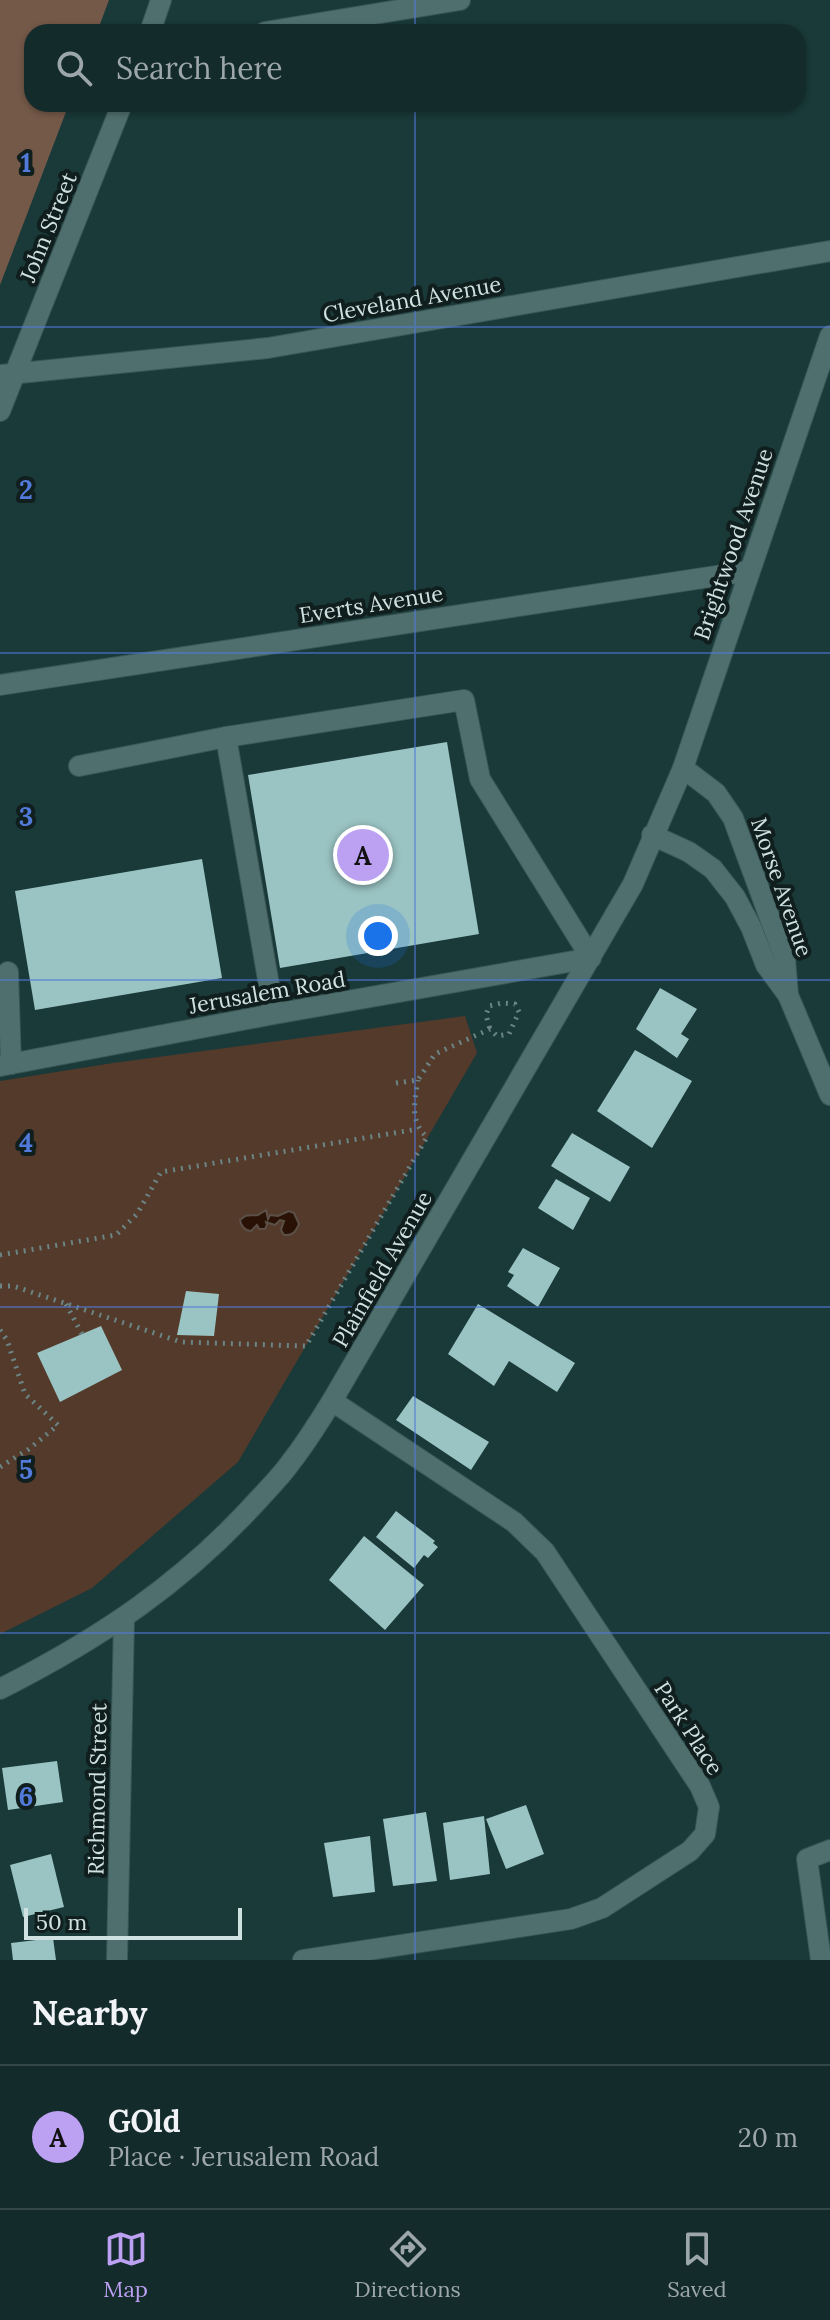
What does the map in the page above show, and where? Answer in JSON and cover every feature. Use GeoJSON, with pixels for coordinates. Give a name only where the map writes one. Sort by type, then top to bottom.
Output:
{"type":"FeatureCollection","features":[{"type":"Feature","properties":{"kind":"street"},"geometry":{"type":"LineString","coordinates":[[153,24],[161,0]]}},
{"type":"Feature","properties":{"kind":"street"},"geometry":{"type":"LineString","coordinates":[[314,24],[460,0]]}},
{"type":"Feature","properties":{"kind":"street","name":"John Street"},"geometry":{"type":"LineString","coordinates":[[0,411],[8,374],[119,112]]}},
{"type":"Feature","properties":{"kind":"street","name":"Cleveland Avenue"},"geometry":{"type":"LineString","coordinates":[[8,374],[268,348],[830,251]]}},
{"type":"Feature","properties":{"kind":"street","name":"Brightwood Avenue"},"geometry":{"type":"LineString","coordinates":[[683,768],[830,336]]}},
{"type":"Feature","properties":{"kind":"street","name":"Everts Avenue"},"geometry":{"type":"LineString","coordinates":[[0,685],[749,571]]}},
{"type":"Feature","properties":{"kind":"street"},"geometry":{"type":"LineString","coordinates":[[79,766],[226,737],[464,700],[480,779],[591,958]]}},
{"type":"Feature","properties":{"kind":"street"},"geometry":{"type":"LineString","coordinates":[[226,737],[274,1014]]}},
{"type":"Feature","properties":{"kind":"street","name":"Plainfield Avenue"},"geometry":{"type":"LineString","coordinates":[[0,1689],[54,1662],[124,1618],[177,1579],[233,1527],[291,1463],[332,1401],[633,884],[683,768]]}},
{"type":"Feature","properties":{"kind":"street","name":"Morse Avenue"},"geometry":{"type":"LineString","coordinates":[[683,768],[716,793],[733,818],[785,959],[788,995]]}},
{"type":"Feature","properties":{"kind":"street","name":"Morse Avenue"},"geometry":{"type":"LineString","coordinates":[[652,835],[689,852],[713,869],[735,897],[766,965],[788,995],[830,1095]]}},
{"type":"Feature","properties":{"kind":"street","name":"Jerusalem Road"},"geometry":{"type":"LineString","coordinates":[[6,1065],[591,958]]}},
{"type":"Feature","properties":{"kind":"street"},"geometry":{"type":"LineString","coordinates":[[6,1065],[8,972]]}},
{"type":"Feature","properties":{"kind":"street","name":"Park Place"},"geometry":{"type":"LineString","coordinates":[[303,1960],[571,1919],[602,1908],[690,1851],[705,1834],[709,1807],[700,1786],[545,1552],[514,1522],[332,1401]]}},
{"type":"Feature","properties":{"kind":"street","name":"Richmond Street"},"geometry":{"type":"LineString","coordinates":[[117,1960],[124,1618]]}},
{"type":"Feature","properties":{"kind":"street"},"geometry":{"type":"LineString","coordinates":[[821,1960],[807,1859],[830,1850]]}},
{"type":"Feature","properties":{"kind":"path"},"geometry":{"type":"LineString","coordinates":[[515,1004],[519,1012],[509,1034],[497,1036],[490,1029],[486,1015],[489,1006],[515,1004]]}},
{"type":"Feature","properties":{"kind":"path"},"geometry":{"type":"LineString","coordinates":[[0,1286],[13,1286],[181,1342],[306,1346],[427,1137],[418,1129],[414,1107],[418,1080],[435,1054],[490,1029]]}},
{"type":"Feature","properties":{"kind":"path"},"geometry":{"type":"LineString","coordinates":[[396,1083],[418,1080]]}},
{"type":"Feature","properties":{"kind":"path"},"geometry":{"type":"LineString","coordinates":[[0,1255],[116,1235],[137,1214],[161,1172],[418,1129]]}},
{"type":"Feature","properties":{"kind":"path"},"geometry":{"type":"LineString","coordinates":[[66,1303],[82,1334]]}},
{"type":"Feature","properties":{"kind":"path"},"geometry":{"type":"LineString","coordinates":[[0,1330],[7,1340],[25,1394],[58,1425],[29,1449],[0,1467]]}},
{"type":"Feature","properties":{"kind":"shaded area"},"geometry":{"type":"Polygon","coordinates":[[[0,0],[109,0],[100,24],[24,24],[24,112],[66,112],[0,285],[0,0]]]}},
{"type":"Feature","properties":{"kind":"shaded area"},"geometry":{"type":"Polygon","coordinates":[[[465,1016],[477,1053],[238,1462],[92,1588],[0,1634],[0,1081],[465,1016]]]}},
{"type":"Feature","properties":{"kind":"shaded area"},"geometry":{"type":"Polygon","coordinates":[[[266,1210],[268,1219],[270,1215],[278,1216],[289,1211],[294,1213],[299,1224],[297,1229],[292,1234],[284,1235],[281,1230],[284,1221],[280,1220],[275,1225],[266,1222],[265,1229],[259,1229],[257,1225],[249,1231],[242,1226],[242,1218],[266,1210]]]}},
{"type":"Feature","properties":{"kind":"building"},"geometry":{"type":"Polygon","coordinates":[[[447,742],[479,934],[280,968],[248,775],[447,742]]]}},
{"type":"Feature","properties":{"kind":"building"},"geometry":{"type":"Polygon","coordinates":[[[202,859],[222,978],[35,1010],[15,891],[202,859]]]}},
{"type":"Feature","properties":{"kind":"building"},"geometry":{"type":"Polygon","coordinates":[[[660,988],[697,1009],[681,1034],[689,1039],[677,1058],[636,1029],[660,988]]]}},
{"type":"Feature","properties":{"kind":"building"},"geometry":{"type":"Polygon","coordinates":[[[635,1050],[692,1081],[652,1148],[597,1111],[635,1050]]]}},
{"type":"Feature","properties":{"kind":"building"},"geometry":{"type":"Polygon","coordinates":[[[572,1133],[630,1167],[610,1202],[551,1166],[572,1133]]]}},
{"type":"Feature","properties":{"kind":"building"},"geometry":{"type":"Polygon","coordinates":[[[556,1179],[590,1198],[573,1230],[538,1208],[556,1179]]]}},
{"type":"Feature","properties":{"kind":"building"},"geometry":{"type":"Polygon","coordinates":[[[523,1248],[560,1268],[538,1307],[507,1286],[514,1275],[508,1272],[523,1248]]]}},
{"type":"Feature","properties":{"kind":"building"},"geometry":{"type":"Polygon","coordinates":[[[186,1291],[219,1294],[214,1336],[177,1335],[186,1291]]]}},
{"type":"Feature","properties":{"kind":"building"},"geometry":{"type":"Polygon","coordinates":[[[478,1304],[575,1363],[557,1392],[509,1361],[494,1386],[448,1354],[478,1304]]]}},
{"type":"Feature","properties":{"kind":"building"},"geometry":{"type":"Polygon","coordinates":[[[101,1326],[122,1370],[60,1402],[37,1353],[101,1326]]]}},
{"type":"Feature","properties":{"kind":"building"},"geometry":{"type":"Polygon","coordinates":[[[413,1396],[489,1442],[471,1470],[396,1420],[413,1396]]]}},
{"type":"Feature","properties":{"kind":"building"},"geometry":{"type":"Polygon","coordinates":[[[396,1511],[435,1541],[433,1543],[438,1547],[428,1558],[424,1555],[414,1568],[376,1537],[396,1511]]]}},
{"type":"Feature","properties":{"kind":"building"},"geometry":{"type":"Polygon","coordinates":[[[364,1536],[424,1585],[385,1630],[329,1580],[364,1536]]]}},
{"type":"Feature","properties":{"kind":"building"},"geometry":{"type":"Polygon","coordinates":[[[57,1761],[63,1802],[8,1810],[2,1768],[57,1761]]]}},
{"type":"Feature","properties":{"kind":"building"},"geometry":{"type":"Polygon","coordinates":[[[526,1805],[544,1854],[506,1869],[486,1819],[526,1805]]]}},
{"type":"Feature","properties":{"kind":"building"},"geometry":{"type":"Polygon","coordinates":[[[426,1812],[437,1881],[393,1886],[383,1819],[426,1812]]]}},
{"type":"Feature","properties":{"kind":"building"},"geometry":{"type":"Polygon","coordinates":[[[484,1816],[490,1874],[450,1880],[443,1823],[484,1816]]]}},
{"type":"Feature","properties":{"kind":"building"},"geometry":{"type":"Polygon","coordinates":[[[370,1836],[375,1892],[333,1897],[324,1843],[370,1836]]]}},
{"type":"Feature","properties":{"kind":"building"},"geometry":{"type":"Polygon","coordinates":[[[51,1854],[64,1907],[23,1917],[10,1865],[51,1854]]]}},
{"type":"Feature","properties":{"kind":"building"},"geometry":{"type":"Polygon","coordinates":[[[53,1938],[56,1960],[13,1960],[11,1943],[53,1938]]]}},
{"type":"Feature","properties":{"kind":"place","name":"GOld"},"geometry":{"type":"Point","coordinates":[363,855]}}]}
